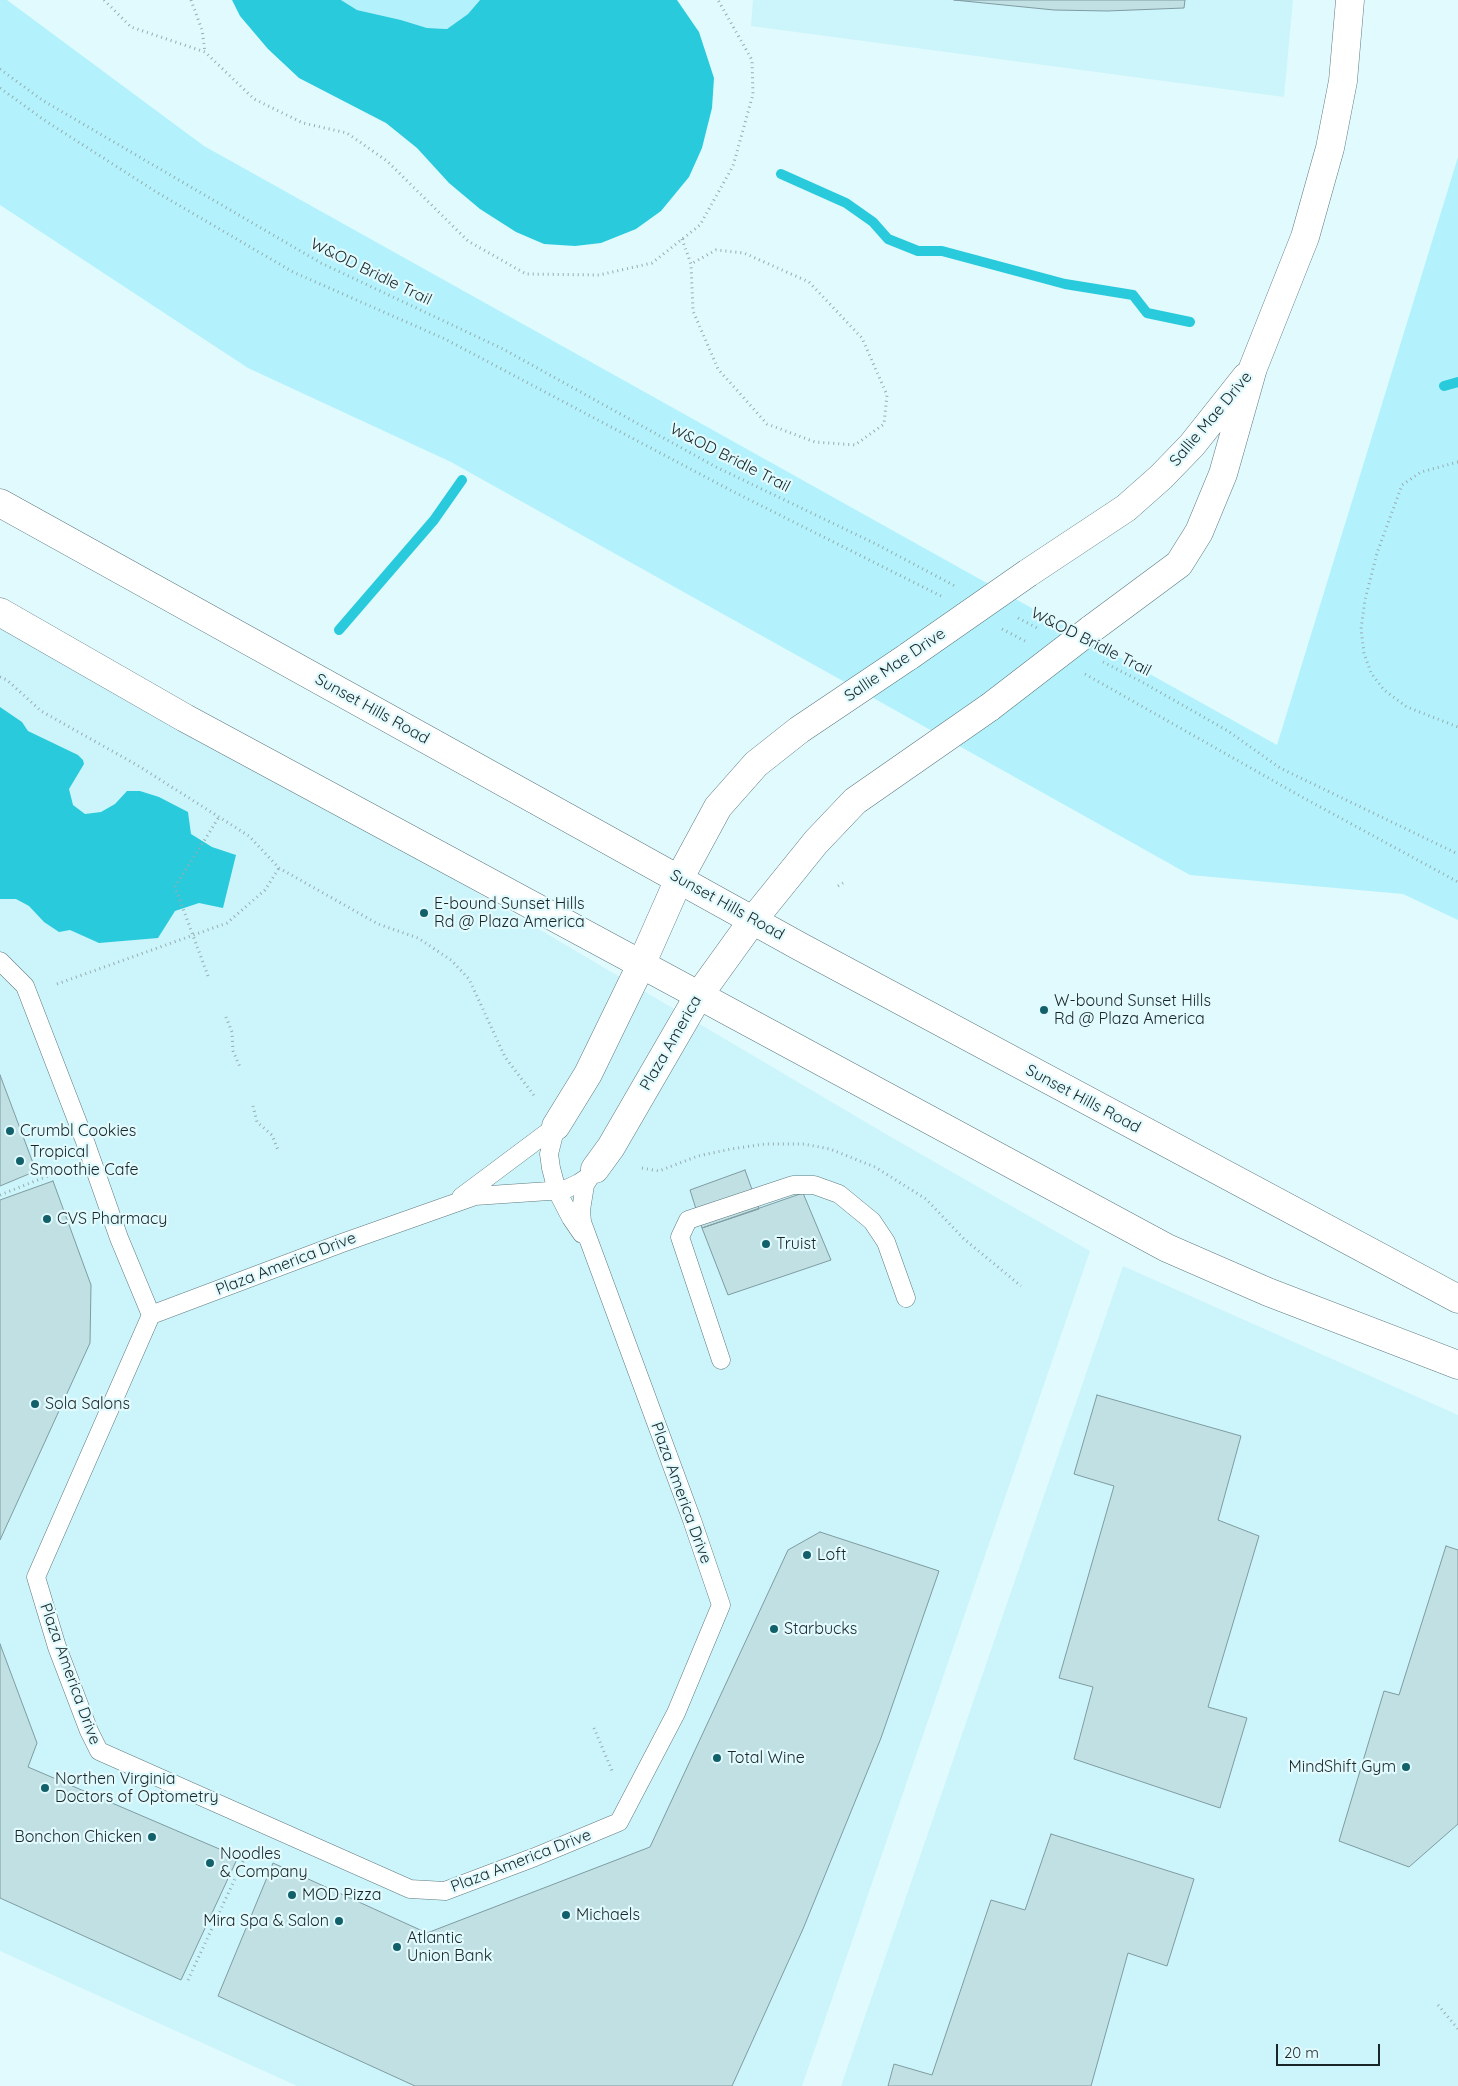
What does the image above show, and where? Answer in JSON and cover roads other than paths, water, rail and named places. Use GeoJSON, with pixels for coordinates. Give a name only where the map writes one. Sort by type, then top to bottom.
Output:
{"type":"FeatureCollection","features":[{"type":"Feature","properties":{"kind":"main road"},"geometry":{"type":"LineString","coordinates":[[1253,368],[1305,237],[1330,148],[1343,81],[1350,0]]}},
{"type":"Feature","properties":{"kind":"main road","name":"Sallie Mae Drive"},"geometry":{"type":"LineString","coordinates":[[679,878],[718,807],[756,764],[799,730],[1126,508],[1161,477],[1192,445],[1253,368]]}},
{"type":"Feature","properties":{"kind":"main road","name":"Sallie Mae Drive"},"geometry":{"type":"LineString","coordinates":[[753,920],[816,842],[856,801],[990,707],[1179,564],[1199,532],[1224,474],[1253,368]]}},
{"type":"Feature","properties":{"kind":"main road","name":"Sunset Hills Road"},"geometry":{"type":"LineString","coordinates":[[0,503],[753,920],[1458,1299]]}},
{"type":"Feature","properties":{"kind":"main road"},"geometry":{"type":"LineString","coordinates":[[0,612],[185,718],[1167,1248],[1268,1292],[1458,1365]]}},
{"type":"Feature","properties":{"kind":"main road"},"geometry":{"type":"LineString","coordinates":[[556,1126],[588,1074],[641,965],[679,878]]}},
{"type":"Feature","properties":{"kind":"main road","name":"Plaza America"},"geometry":{"type":"LineString","coordinates":[[595,1169],[611,1148],[699,995],[753,920]]}},
{"type":"Feature","properties":{"kind":"lane"},"geometry":{"type":"LineString","coordinates":[[0,961],[25,986],[151,1315]]}},
{"type":"Feature","properties":{"kind":"lane"},"geometry":{"type":"LineString","coordinates":[[556,1126],[549,1154],[557,1191],[571,1218],[591,1248]]}},
{"type":"Feature","properties":{"kind":"lane"},"geometry":{"type":"LineString","coordinates":[[450,1205],[556,1126]]}},
{"type":"Feature","properties":{"kind":"lane"},"geometry":{"type":"LineString","coordinates":[[591,1248],[582,1222],[581,1210],[585,1185],[595,1169]]}},
{"type":"Feature","properties":{"kind":"lane","name":"Plaza America Drive"},"geometry":{"type":"LineString","coordinates":[[591,1248],[692,1520],[721,1604],[676,1713],[619,1822],[535,1857],[445,1891],[410,1889],[98,1751],[58,1647],[36,1577],[151,1315],[335,1245],[475,1196],[564,1190],[579,1184],[595,1169]]}},
{"type":"Feature","properties":{"kind":"lane"},"geometry":{"type":"LineString","coordinates":[[721,1360],[680,1237],[688,1220],[793,1185],[814,1186],[839,1194],[872,1221],[886,1242],[906,1298]]}},
{"type":"Feature","properties":{"kind":"water"},"geometry":{"type":"Polygon","coordinates":[[[232,0],[341,0],[357,10],[427,28],[447,29],[468,14],[480,0],[677,0],[699,32],[714,78],[712,108],[702,148],[689,177],[661,211],[636,229],[601,243],[575,246],[544,244],[516,232],[480,209],[449,183],[417,148],[386,123],[299,78],[268,49],[240,16],[232,0]]]}},
{"type":"Feature","properties":{"kind":"water"},"geometry":{"type":"Polygon","coordinates":[[[0,707],[22,722],[28,731],[78,755],[83,760],[84,764],[69,789],[73,805],[85,814],[101,812],[115,804],[127,791],[140,791],[159,797],[188,812],[191,834],[212,847],[236,855],[223,908],[199,903],[175,911],[158,938],[99,943],[70,930],[59,932],[44,922],[29,906],[16,899],[0,899],[0,707]]]}},
{"type":"Feature","properties":{"kind":"waterway"},"geometry":{"type":"LineString","coordinates":[[781,174],[846,203],[873,222],[888,239],[918,251],[942,251],[1065,284],[1133,295],[1147,313],[1190,322]]}},
{"type":"Feature","properties":{"kind":"waterway"},"geometry":{"type":"LineString","coordinates":[[1444,386],[1458,382]]}},
{"type":"Feature","properties":{"kind":"waterway"},"geometry":{"type":"LineString","coordinates":[[339,630],[434,520],[462,480]]}},
{"type":"Feature","properties":{"kind":"place","name":"E-bound Sunset Hills Rd @ Plaza America"},"geometry":{"type":"Point","coordinates":[424,913]}},
{"type":"Feature","properties":{"kind":"place","name":"W-bound Sunset Hills Rd @ Plaza America"},"geometry":{"type":"Point","coordinates":[1044,1010]}},
{"type":"Feature","properties":{"kind":"place","name":"Crumbl Cookies"},"geometry":{"type":"Point","coordinates":[10,1131]}},
{"type":"Feature","properties":{"kind":"place","name":"Tropical Smoothie Cafe"},"geometry":{"type":"Point","coordinates":[20,1161]}},
{"type":"Feature","properties":{"kind":"place","name":"CVS Pharmacy"},"geometry":{"type":"Point","coordinates":[47,1219]}},
{"type":"Feature","properties":{"kind":"place","name":"Truist"},"geometry":{"type":"Point","coordinates":[766,1244]}},
{"type":"Feature","properties":{"kind":"place","name":"Sola Salons"},"geometry":{"type":"Point","coordinates":[35,1404]}},
{"type":"Feature","properties":{"kind":"place","name":"Loft"},"geometry":{"type":"Point","coordinates":[807,1555]}},
{"type":"Feature","properties":{"kind":"place","name":"Starbucks"},"geometry":{"type":"Point","coordinates":[774,1629]}},
{"type":"Feature","properties":{"kind":"place","name":"Total Wine"},"geometry":{"type":"Point","coordinates":[717,1758]}},
{"type":"Feature","properties":{"kind":"place","name":"MindShift Gym"},"geometry":{"type":"Point","coordinates":[1406,1767]}},
{"type":"Feature","properties":{"kind":"place","name":"Northen Virginia Doctors of Optometry"},"geometry":{"type":"Point","coordinates":[45,1788]}},
{"type":"Feature","properties":{"kind":"place","name":"Bonchon Chicken"},"geometry":{"type":"Point","coordinates":[152,1837]}},
{"type":"Feature","properties":{"kind":"place","name":"Noodles & Company"},"geometry":{"type":"Point","coordinates":[210,1863]}},
{"type":"Feature","properties":{"kind":"place","name":"MOD Pizza"},"geometry":{"type":"Point","coordinates":[292,1895]}},
{"type":"Feature","properties":{"kind":"place","name":"Michaels"},"geometry":{"type":"Point","coordinates":[566,1915]}},
{"type":"Feature","properties":{"kind":"place","name":"Mira Spa & Salon"},"geometry":{"type":"Point","coordinates":[339,1921]}},
{"type":"Feature","properties":{"kind":"place","name":"Atlantic Union Bank"},"geometry":{"type":"Point","coordinates":[397,1947]}}]}
